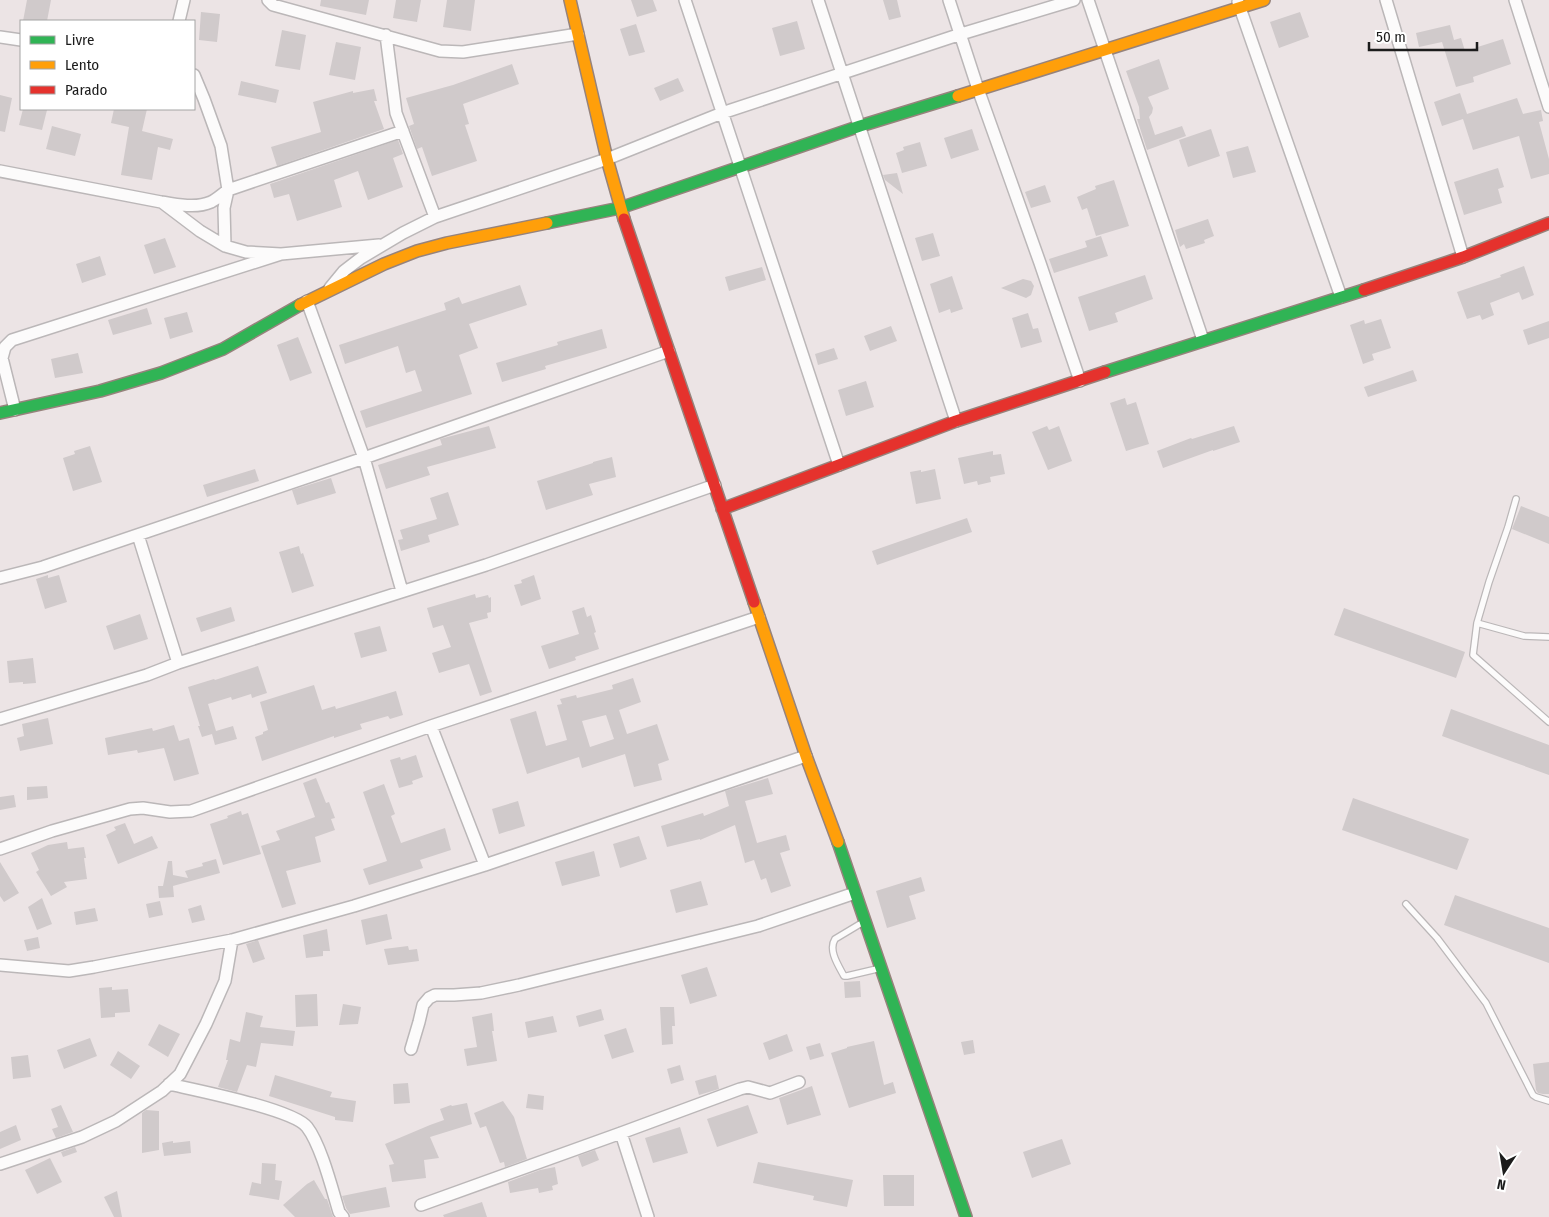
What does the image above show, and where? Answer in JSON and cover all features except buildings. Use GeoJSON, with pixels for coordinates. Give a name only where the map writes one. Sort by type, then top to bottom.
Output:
{"type":"FeatureCollection","features":[{"type":"Feature","properties":{"kind":"street"},"geometry":{"type":"LineString","coordinates":[[179,20],[184,0]]}},
{"type":"Feature","properties":{"kind":"street"},"geometry":{"type":"LineString","coordinates":[[268,0],[273,5],[440,51],[463,52],[578,34]]}},
{"type":"Feature","properties":{"kind":"street"},"geometry":{"type":"LineString","coordinates":[[570,0],[620,208],[806,756],[851,878],[864,921],[966,1217]]}},
{"type":"Feature","properties":{"kind":"street"},"geometry":{"type":"LineString","coordinates":[[685,0],[839,465]]}},
{"type":"Feature","properties":{"kind":"street"},"geometry":{"type":"LineString","coordinates":[[818,0],[956,421]]}},
{"type":"Feature","properties":{"kind":"street"},"geometry":{"type":"LineString","coordinates":[[949,0],[978,89],[1080,381]]}},
{"type":"Feature","properties":{"kind":"street"},"geometry":{"type":"LineString","coordinates":[[327,291],[344,271],[361,258],[435,217],[607,159],[722,114],[843,72],[1074,0]]}},
{"type":"Feature","properties":{"kind":"street"},"geometry":{"type":"LineString","coordinates":[[1088,0],[1203,340]]}},
{"type":"Feature","properties":{"kind":"street"},"geometry":{"type":"LineString","coordinates":[[0,413],[100,391],[161,373],[223,349],[306,301],[384,264],[417,251],[447,243],[620,208],[860,126],[1239,4],[1264,0]]}},
{"type":"Feature","properties":{"kind":"street"},"geometry":{"type":"LineString","coordinates":[[1386,0],[1463,257]]}},
{"type":"Feature","properties":{"kind":"street"},"geometry":{"type":"LineString","coordinates":[[1515,0],[1549,107]]}},
{"type":"Feature","properties":{"kind":"street"},"geometry":{"type":"LineString","coordinates":[[1239,4],[1342,297]]}},
{"type":"Feature","properties":{"kind":"street"},"geometry":{"type":"LineString","coordinates":[[386,35],[396,114],[435,217]]}},
{"type":"Feature","properties":{"kind":"street"},"geometry":{"type":"LineString","coordinates":[[0,37],[20,40]]}},
{"type":"Feature","properties":{"kind":"street"},"geometry":{"type":"LineString","coordinates":[[195,77],[221,146],[228,190],[224,208],[225,246]]}},
{"type":"Feature","properties":{"kind":"street"},"geometry":{"type":"LineString","coordinates":[[0,171],[184,206],[200,205],[211,202],[228,190],[403,131]]}},
{"type":"Feature","properties":{"kind":"street"},"geometry":{"type":"LineString","coordinates":[[162,202],[200,231],[225,246],[246,252],[281,254],[382,245]]}},
{"type":"Feature","properties":{"kind":"street"},"geometry":{"type":"LineString","coordinates":[[722,509],[956,421],[1463,257],[1549,223]]}},
{"type":"Feature","properties":{"kind":"street"},"geometry":{"type":"LineString","coordinates":[[15,410],[2,358],[5,347],[12,340],[281,254]]}},
{"type":"Feature","properties":{"kind":"street"},"geometry":{"type":"LineString","coordinates":[[306,301],[364,458],[402,592]]}},
{"type":"Feature","properties":{"kind":"street"},"geometry":{"type":"LineString","coordinates":[[0,578],[42,567],[364,458],[668,351]]}},
{"type":"Feature","properties":{"kind":"street"},"geometry":{"type":"LineString","coordinates":[[0,718],[146,675],[178,663],[402,592],[715,485]]}},
{"type":"Feature","properties":{"kind":"street"},"geometry":{"type":"LineString","coordinates":[[138,534],[178,663]]}},
{"type":"Feature","properties":{"kind":"street"},"geometry":{"type":"LineString","coordinates":[[0,849],[52,831],[130,809],[143,808],[170,812],[191,811],[432,726],[759,617]]}},
{"type":"Feature","properties":{"kind":"street"},"geometry":{"type":"LineString","coordinates":[[432,726],[485,865]]}},
{"type":"Feature","properties":{"kind":"street"},"geometry":{"type":"LineString","coordinates":[[0,965],[69,971],[232,940],[354,906],[485,865],[806,756]]}},
{"type":"Feature","properties":{"kind":"street"},"geometry":{"type":"LineString","coordinates":[[411,1049],[420,1022],[422,1004],[435,995],[481,993],[519,985],[758,926],[855,893]]}},
{"type":"Feature","properties":{"kind":"street"},"geometry":{"type":"LineString","coordinates":[[0,1164],[82,1137],[116,1121],[162,1092],[180,1074],[206,1024],[225,981],[232,940]]}},
{"type":"Feature","properties":{"kind":"street"},"geometry":{"type":"LineString","coordinates":[[421,1205],[621,1134],[740,1089],[748,1087],[770,1093],[799,1082]]}},
{"type":"Feature","properties":{"kind":"street"},"geometry":{"type":"LineString","coordinates":[[169,1084],[250,1103],[300,1120],[307,1127],[317,1146],[339,1212],[343,1217]]}},
{"type":"Feature","properties":{"kind":"street"},"geometry":{"type":"LineString","coordinates":[[621,1134],[648,1217]]}},
{"type":"Feature","properties":{"kind":"lane"},"geometry":{"type":"LineString","coordinates":[[1516,499],[1477,623],[1473,654],[1549,722]]}},
{"type":"Feature","properties":{"kind":"lane"},"geometry":{"type":"LineString","coordinates":[[1477,623],[1524,636],[1549,637]]}},
{"type":"Feature","properties":{"kind":"lane"},"geometry":{"type":"LineString","coordinates":[[1406,904],[1438,938],[1486,1003],[1533,1095],[1549,1101]]}},
{"type":"Feature","properties":{"kind":"lane"},"geometry":{"type":"LineString","coordinates":[[864,921],[835,939],[832,943],[832,950],[844,976],[881,968]]}},
{"type":"Feature","properties":{"kind":"traffic: fast"},"geometry":{"type":"LineString","coordinates":[[547,223],[620,208],[860,126],[958,96]]}},
{"type":"Feature","properties":{"kind":"traffic: fast"},"geometry":{"type":"LineString","coordinates":[[1105,372],[1364,290]]}},
{"type":"Feature","properties":{"kind":"traffic: fast"},"geometry":{"type":"LineString","coordinates":[[0,413],[100,391],[161,373],[223,349],[300,305]]}},
{"type":"Feature","properties":{"kind":"traffic: fast"},"geometry":{"type":"LineString","coordinates":[[838,842],[966,1217]]}},
{"type":"Feature","properties":{"kind":"traffic: slow"},"geometry":{"type":"LineString","coordinates":[[570,0],[607,159],[624,219]]}},
{"type":"Feature","properties":{"kind":"traffic: slow"},"geometry":{"type":"LineString","coordinates":[[958,96],[1264,0]]}},
{"type":"Feature","properties":{"kind":"traffic: slow"},"geometry":{"type":"LineString","coordinates":[[300,305],[384,264],[417,251],[447,243],[547,223]]}},
{"type":"Feature","properties":{"kind":"traffic: slow"},"geometry":{"type":"LineString","coordinates":[[754,602],[806,756],[838,842]]}},
{"type":"Feature","properties":{"kind":"traffic: jam"},"geometry":{"type":"LineString","coordinates":[[624,219],[754,602]]}},
{"type":"Feature","properties":{"kind":"traffic: jam"},"geometry":{"type":"LineString","coordinates":[[1364,290],[1463,257],[1549,223]]}},
{"type":"Feature","properties":{"kind":"traffic: jam"},"geometry":{"type":"LineString","coordinates":[[722,509],[956,421],[1105,372]]}}]}
